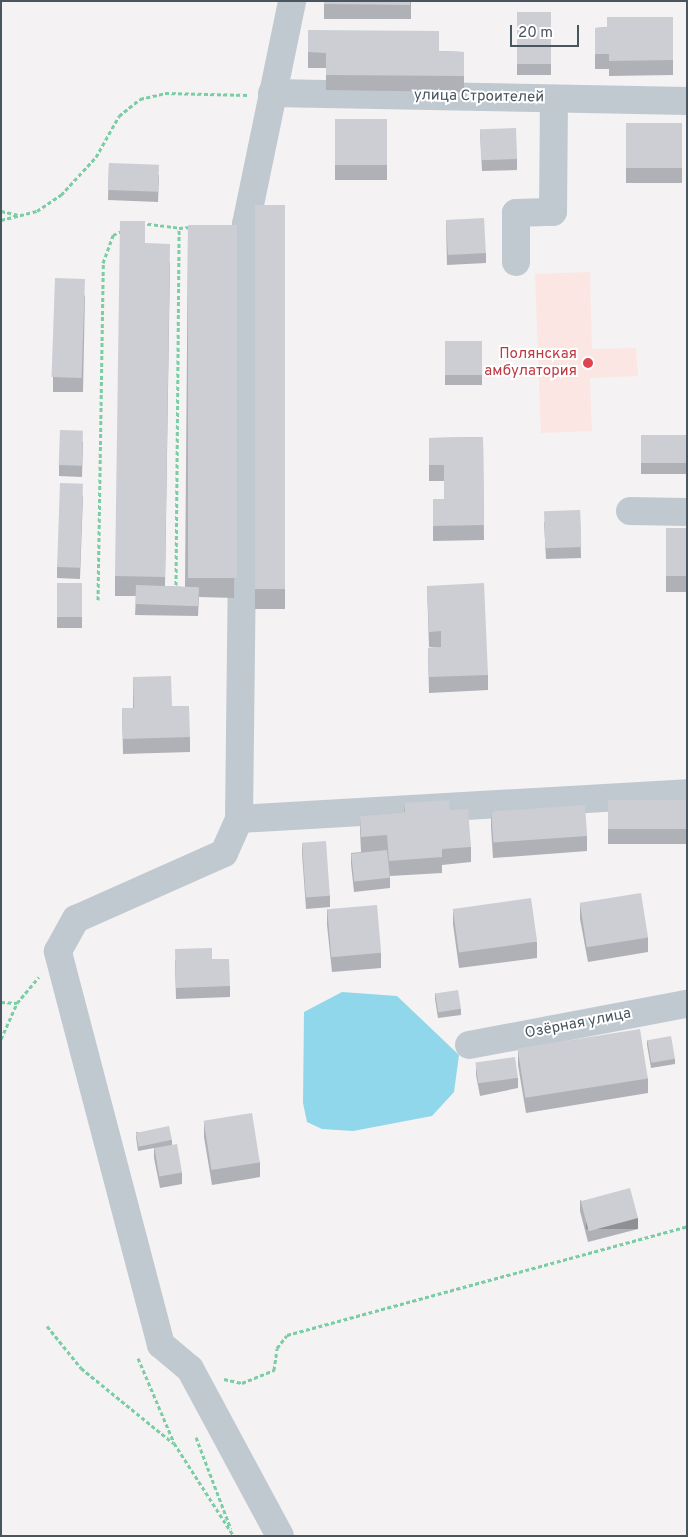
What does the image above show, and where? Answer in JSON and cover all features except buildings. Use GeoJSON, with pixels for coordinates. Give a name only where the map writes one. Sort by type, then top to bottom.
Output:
{"type":"FeatureCollection","features":[{"type":"Feature","properties":{"kind":"street"},"geometry":{"type":"LineString","coordinates":[[280,1536],[190,1369],[161,1345],[58,951],[76,919],[224,853],[239,818],[246,224],[292,1]]}},
{"type":"Feature","properties":{"kind":"street","name":"улица Строителей"},"geometry":{"type":"LineString","coordinates":[[272,93],[687,101]]}},
{"type":"Feature","properties":{"kind":"street"},"geometry":{"type":"LineString","coordinates":[[516,262],[516,213],[553,212],[554,99]]}},
{"type":"Feature","properties":{"kind":"street"},"geometry":{"type":"LineString","coordinates":[[630,511],[687,512]]}},
{"type":"Feature","properties":{"kind":"street"},"geometry":{"type":"LineString","coordinates":[[239,818],[687,793]]}},
{"type":"Feature","properties":{"kind":"street","name":"Озёрная улица"},"geometry":{"type":"LineString","coordinates":[[469,1045],[687,1004]]}},
{"type":"Feature","properties":{"kind":"path"},"geometry":{"type":"LineString","coordinates":[[1,220],[37,211],[66,190],[96,157],[119,116],[140,99],[165,93],[272,93]]}},
{"type":"Feature","properties":{"kind":"path"},"geometry":{"type":"LineString","coordinates":[[1,211],[18,215]]}},
{"type":"Feature","properties":{"kind":"path"},"geometry":{"type":"LineString","coordinates":[[135,226],[142,223],[179,228],[198,227]]}},
{"type":"Feature","properties":{"kind":"path"},"geometry":{"type":"LineString","coordinates":[[176,584],[179,228]]}},
{"type":"Feature","properties":{"kind":"path"},"geometry":{"type":"LineString","coordinates":[[98,600],[102,263],[114,235],[128,229]]}},
{"type":"Feature","properties":{"kind":"path"},"geometry":{"type":"LineString","coordinates":[[1,1039],[17,1003],[58,951]]}},
{"type":"Feature","properties":{"kind":"path"},"geometry":{"type":"LineString","coordinates":[[1,1002],[17,1003]]}},
{"type":"Feature","properties":{"kind":"path"},"geometry":{"type":"LineString","coordinates":[[190,1369],[242,1384],[274,1370],[277,1348],[287,1335],[687,1226]]}},
{"type":"Feature","properties":{"kind":"path"},"geometry":{"type":"LineString","coordinates":[[47,1326],[81,1368],[174,1444]]}},
{"type":"Feature","properties":{"kind":"path"},"geometry":{"type":"LineString","coordinates":[[137,1354],[174,1444],[233,1536]]}},
{"type":"Feature","properties":{"kind":"path"},"geometry":{"type":"LineString","coordinates":[[195,1436],[233,1536]]}},
{"type":"Feature","properties":{"kind":"shaded area","name":"Полянская амбулатория"},"geometry":{"type":"Polygon","coordinates":[[[590,272],[592,349],[636,348],[638,376],[590,378],[592,431],[541,433],[535,274],[590,272]]]}},
{"type":"Feature","properties":{"kind":"water"},"geometry":{"type":"Polygon","coordinates":[[[342,992],[397,996],[459,1055],[454,1092],[432,1116],[353,1131],[322,1129],[307,1122],[303,1103],[304,1012],[342,992]]]}},
{"type":"Feature","properties":{"kind":"place","name":"Полянская амбулатория"},"geometry":{"type":"Point","coordinates":[588,363]}}]}
